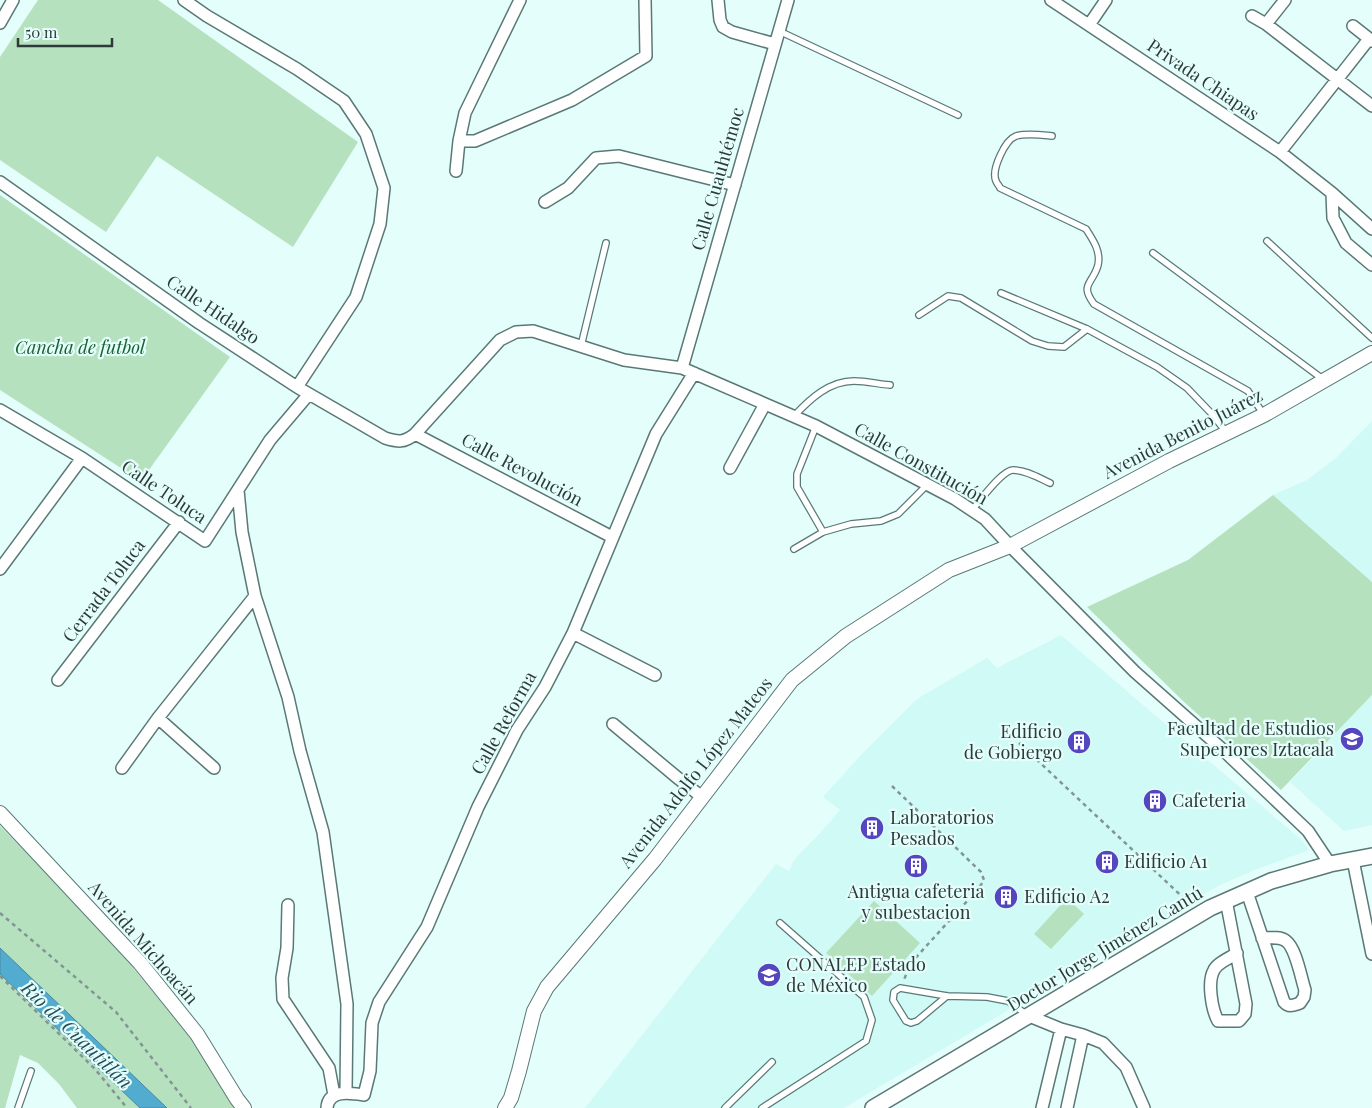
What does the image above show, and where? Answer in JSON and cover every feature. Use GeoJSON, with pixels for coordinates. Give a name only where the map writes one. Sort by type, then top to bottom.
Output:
{"type":"FeatureCollection","features":[{"type":"Feature","properties":{"kind":"main road","name":"Doctor Jorge Jiménez Cantú"},"geometry":{"type":"LineString","coordinates":[[873,1108],[893,1099],[1226,900],[1271,882],[1330,864],[1372,856]]}},
{"type":"Feature","properties":{"kind":"street"},"geometry":{"type":"LineString","coordinates":[[0,23],[13,0]]}},
{"type":"Feature","properties":{"kind":"street"},"geometry":{"type":"LineString","coordinates":[[184,0],[207,16],[297,69],[344,101],[366,134],[384,188],[380,224],[356,296],[297,387]]}},
{"type":"Feature","properties":{"kind":"street"},"geometry":{"type":"LineString","coordinates":[[456,171],[459,141],[465,113],[520,0]]}},
{"type":"Feature","properties":{"kind":"street"},"geometry":{"type":"LineString","coordinates":[[459,141],[475,141],[572,100],[646,56],[645,0]]}},
{"type":"Feature","properties":{"kind":"street"},"geometry":{"type":"LineString","coordinates":[[718,0],[720,20],[723,27],[732,32],[775,44]]}},
{"type":"Feature","properties":{"kind":"street","name":"Calle Cuauhtémoc"},"geometry":{"type":"LineString","coordinates":[[682,368],[788,0]]}},
{"type":"Feature","properties":{"kind":"street","name":"Privada Chiapas"},"geometry":{"type":"LineString","coordinates":[[1051,0],[1280,152],[1332,193],[1372,229]]}},
{"type":"Feature","properties":{"kind":"street"},"geometry":{"type":"LineString","coordinates":[[1089,26],[1106,0]]}},
{"type":"Feature","properties":{"kind":"street"},"geometry":{"type":"LineString","coordinates":[[1266,24],[1285,0]]}},
{"type":"Feature","properties":{"kind":"street"},"geometry":{"type":"LineString","coordinates":[[1252,16],[1266,24],[1372,106]]}},
{"type":"Feature","properties":{"kind":"street"},"geometry":{"type":"LineString","coordinates":[[1280,152],[1337,78],[1371,40],[1353,26]]}},
{"type":"Feature","properties":{"kind":"street"},"geometry":{"type":"LineString","coordinates":[[544,202],[568,188],[596,158],[619,156],[735,185]]}},
{"type":"Feature","properties":{"kind":"street","name":"Calle Hidalgo"},"geometry":{"type":"LineString","coordinates":[[0,182],[199,323],[297,387],[385,438],[396,442],[408,440],[415,434]]}},
{"type":"Feature","properties":{"kind":"street"},"geometry":{"type":"LineString","coordinates":[[1332,193],[1333,218],[1346,243],[1372,265]]}},
{"type":"Feature","properties":{"kind":"street","name":"Calle Constitución"},"geometry":{"type":"LineString","coordinates":[[415,434],[500,340],[516,332],[533,330],[624,360],[682,368],[816,426],[955,499],[985,519],[1135,672],[1222,749],[1308,831],[1330,864]]}},
{"type":"Feature","properties":{"kind":"street","name":"Avenida Benito Juárez"},"geometry":{"type":"LineString","coordinates":[[1010,546],[1169,460],[1264,415],[1372,353]]}},
{"type":"Feature","properties":{"kind":"street","name":"Calle Reforma"},"geometry":{"type":"LineString","coordinates":[[340,1094],[364,1095],[370,1071],[372,1023],[379,1002],[427,927],[478,807],[517,730],[545,687],[573,633],[656,434],[694,373]]}},
{"type":"Feature","properties":{"kind":"street","name":"Calle Toluca"},"geometry":{"type":"LineString","coordinates":[[0,410],[82,458],[205,541],[270,440],[309,394]]}},
{"type":"Feature","properties":{"kind":"street"},"geometry":{"type":"LineString","coordinates":[[730,468],[765,404]]}},
{"type":"Feature","properties":{"kind":"street","name":"Calle Revolución"},"geometry":{"type":"LineString","coordinates":[[415,434],[612,537]]}},
{"type":"Feature","properties":{"kind":"street"},"geometry":{"type":"LineString","coordinates":[[0,569],[82,458]]}},
{"type":"Feature","properties":{"kind":"street"},"geometry":{"type":"LineString","coordinates":[[238,490],[242,532],[255,596],[288,696],[300,750],[323,832],[347,1004],[340,1094]]}},
{"type":"Feature","properties":{"kind":"street","name":"Cerrada Toluca"},"geometry":{"type":"LineString","coordinates":[[58,680],[179,522]]}},
{"type":"Feature","properties":{"kind":"street","name":"Avenida Adolfo López Mateos"},"geometry":{"type":"LineString","coordinates":[[505,1108],[511,1098],[534,1011],[548,987],[655,859],[792,680],[846,636],[949,570],[1010,546]]}},
{"type":"Feature","properties":{"kind":"street"},"geometry":{"type":"LineString","coordinates":[[122,768],[158,718],[255,596]]}},
{"type":"Feature","properties":{"kind":"street"},"geometry":{"type":"LineString","coordinates":[[573,633],[655,675]]}},
{"type":"Feature","properties":{"kind":"street"},"geometry":{"type":"LineString","coordinates":[[158,718],[214,768]]}},
{"type":"Feature","properties":{"kind":"street"},"geometry":{"type":"LineString","coordinates":[[613,724],[702,797]]}},
{"type":"Feature","properties":{"kind":"street","name":"Avenida Michoacán"},"geometry":{"type":"LineString","coordinates":[[0,813],[140,963],[197,1034],[236,1099],[244,1108]]}},
{"type":"Feature","properties":{"kind":"street"},"geometry":{"type":"LineString","coordinates":[[1353,860],[1366,904],[1372,950]]}},
{"type":"Feature","properties":{"kind":"street"},"geometry":{"type":"LineString","coordinates":[[1247,892],[1262,938],[1284,1002],[1290,1006],[1300,1003],[1304,997],[1305,990],[1292,947],[1285,940],[1279,938],[1262,938]]}},
{"type":"Feature","properties":{"kind":"street"},"geometry":{"type":"LineString","coordinates":[[1226,900],[1237,953],[1246,1004],[1245,1014],[1239,1021],[1218,1021],[1214,1014],[1210,981],[1214,968],[1237,953]]}},
{"type":"Feature","properties":{"kind":"street"},"geometry":{"type":"LineString","coordinates":[[288,905],[287,948],[282,978],[283,999],[328,1068],[340,1094]]}},
{"type":"Feature","properties":{"kind":"street"},"geometry":{"type":"LineString","coordinates":[[1029,1016],[1103,1042],[1126,1066],[1144,1108]]}},
{"type":"Feature","properties":{"kind":"street"},"geometry":{"type":"LineString","coordinates":[[1042,1108],[1061,1028]]}},
{"type":"Feature","properties":{"kind":"street"},"geometry":{"type":"LineString","coordinates":[[1067,1108],[1083,1035]]}},
{"type":"Feature","properties":{"kind":"street"},"geometry":{"type":"LineString","coordinates":[[327,1108],[327,1103],[340,1094]]}},
{"type":"Feature","properties":{"kind":"lane"},"geometry":{"type":"LineString","coordinates":[[779,31],[958,115]]}},
{"type":"Feature","properties":{"kind":"lane"},"geometry":{"type":"LineString","coordinates":[[1052,136],[1014,136],[1006,144],[995,167],[995,181],[1000,188],[1086,229],[1094,240],[1098,251],[1098,265],[1087,287],[1088,296],[1094,304],[1248,391],[1264,415]]}},
{"type":"Feature","properties":{"kind":"lane"},"geometry":{"type":"LineString","coordinates":[[1267,240],[1372,338]]}},
{"type":"Feature","properties":{"kind":"lane"},"geometry":{"type":"LineString","coordinates":[[581,346],[606,243]]}},
{"type":"Feature","properties":{"kind":"lane"},"geometry":{"type":"LineString","coordinates":[[1153,253],[1324,380]]}},
{"type":"Feature","properties":{"kind":"lane"},"geometry":{"type":"LineString","coordinates":[[1001,293],[1087,329],[1157,367],[1187,388],[1211,412],[1227,432]]}},
{"type":"Feature","properties":{"kind":"lane"},"geometry":{"type":"LineString","coordinates":[[919,315],[948,296],[961,298],[1032,341],[1048,346],[1064,347],[1087,329]]}},
{"type":"Feature","properties":{"kind":"lane"},"geometry":{"type":"LineString","coordinates":[[794,416],[805,404],[828,387],[853,381],[890,385]]}},
{"type":"Feature","properties":{"kind":"lane"},"geometry":{"type":"LineString","coordinates":[[816,426],[797,474],[797,486],[823,532]]}},
{"type":"Feature","properties":{"kind":"lane"},"geometry":{"type":"LineString","coordinates":[[972,510],[1002,474],[1011,470],[1021,471],[1050,483]]}},
{"type":"Feature","properties":{"kind":"lane"},"geometry":{"type":"LineString","coordinates":[[794,549],[823,532],[851,524],[881,521],[898,514],[927,485]]}},
{"type":"Feature","properties":{"kind":"lane"},"geometry":{"type":"LineString","coordinates":[[762,1108],[866,1041],[872,1020],[864,997],[780,923]]}},
{"type":"Feature","properties":{"kind":"lane"},"geometry":{"type":"LineString","coordinates":[[947,996],[917,1021],[911,1023],[906,1021],[893,1000],[894,992],[900,988],[947,996],[987,997],[1008,1001],[1029,1016]]}},
{"type":"Feature","properties":{"kind":"lane"},"geometry":{"type":"LineString","coordinates":[[725,1108],[772,1062]]}},
{"type":"Feature","properties":{"kind":"lane"},"geometry":{"type":"LineString","coordinates":[[18,1108],[31,1071]]}},
{"type":"Feature","properties":{"kind":"path"},"geometry":{"type":"LineString","coordinates":[[1019,743],[1200,914]]}},
{"type":"Feature","properties":{"kind":"path"},"geometry":{"type":"LineString","coordinates":[[892,786],[981,872],[984,880],[979,888],[910,964],[900,988]]}},
{"type":"Feature","properties":{"kind":"path"},"geometry":{"type":"LineString","coordinates":[[0,913],[116,1012],[191,1108]]}},
{"type":"Feature","properties":{"kind":"path"},"geometry":{"type":"LineString","coordinates":[[0,976],[95,1069],[127,1108]]}},
{"type":"Feature","properties":{"kind":"shaded area"},"geometry":{"type":"Polygon","coordinates":[[[1372,421],[1372,582],[1273,495],[1307,480],[1336,458],[1372,421]]]}},
{"type":"Feature","properties":{"kind":"shaded area"},"geometry":{"type":"Polygon","coordinates":[[[1061,635],[1303,841],[1308,849],[1307,851],[1220,885],[844,1108],[585,1108],[776,864],[789,871],[794,860],[840,810],[823,797],[861,755],[917,699],[987,658],[997,668],[1061,635]]]}},
{"type":"Feature","properties":{"kind":"shaded area","name":"Facultad de Estudios Superiores Iztacala"},"geometry":{"type":"Polygon","coordinates":[[[1372,695],[1372,825],[1344,831],[1290,782],[1372,695]]]}},
{"type":"Feature","properties":{"kind":"green space"},"geometry":{"type":"Polygon","coordinates":[[[38,0],[158,0],[358,142],[293,247],[157,156],[106,232],[0,160],[0,57],[38,0]]]}},
{"type":"Feature","properties":{"kind":"green space","name":"Cancha de futbol"},"geometry":{"type":"Polygon","coordinates":[[[0,195],[230,357],[141,481],[0,390],[0,195]]]}},
{"type":"Feature","properties":{"kind":"green space"},"geometry":{"type":"Polygon","coordinates":[[[1273,495],[1372,582],[1372,695],[1281,790],[1182,700],[1087,607],[1188,560],[1273,495]]]}},
{"type":"Feature","properties":{"kind":"green space"},"geometry":{"type":"Polygon","coordinates":[[[0,826],[126,959],[190,1037],[237,1108],[77,1108],[59,1084],[38,1063],[20,1055],[5,1108],[0,1108],[0,826]]]}},
{"type":"Feature","properties":{"kind":"green space"},"geometry":{"type":"Polygon","coordinates":[[[1067,898],[1084,914],[1051,949],[1034,934],[1067,898]]]}},
{"type":"Feature","properties":{"kind":"green space"},"geometry":{"type":"Polygon","coordinates":[[[874,901],[920,943],[872,996],[826,953],[874,901]]]}},
{"type":"Feature","properties":{"kind":"water","name":"Rio de Cuautitlán"},"geometry":{"type":"Polygon","coordinates":[[[0,948],[167,1108],[140,1108],[0,974],[0,948]]]}},
{"type":"Feature","properties":{"kind":"place","name":"Facultad de Estudios Superiores Iztacala"},"geometry":{"type":"Point","coordinates":[1352,739]}},
{"type":"Feature","properties":{"kind":"place","name":"Edificio de Gobiergo"},"geometry":{"type":"Point","coordinates":[1079,742]}},
{"type":"Feature","properties":{"kind":"place","name":"Cafeteria"},"geometry":{"type":"Point","coordinates":[1155,801]}},
{"type":"Feature","properties":{"kind":"place","name":"Laboratorios Pesados"},"geometry":{"type":"Point","coordinates":[872,828]}},
{"type":"Feature","properties":{"kind":"place","name":"Edificio A1"},"geometry":{"type":"Point","coordinates":[1107,862]}},
{"type":"Feature","properties":{"kind":"place","name":"Antigua cafeteria y subestacion"},"geometry":{"type":"Point","coordinates":[916,866]}},
{"type":"Feature","properties":{"kind":"place","name":"Edificio A2"},"geometry":{"type":"Point","coordinates":[1006,897]}},
{"type":"Feature","properties":{"kind":"place","name":"CONALEP Estado de México"},"geometry":{"type":"Point","coordinates":[769,975]}}]}
